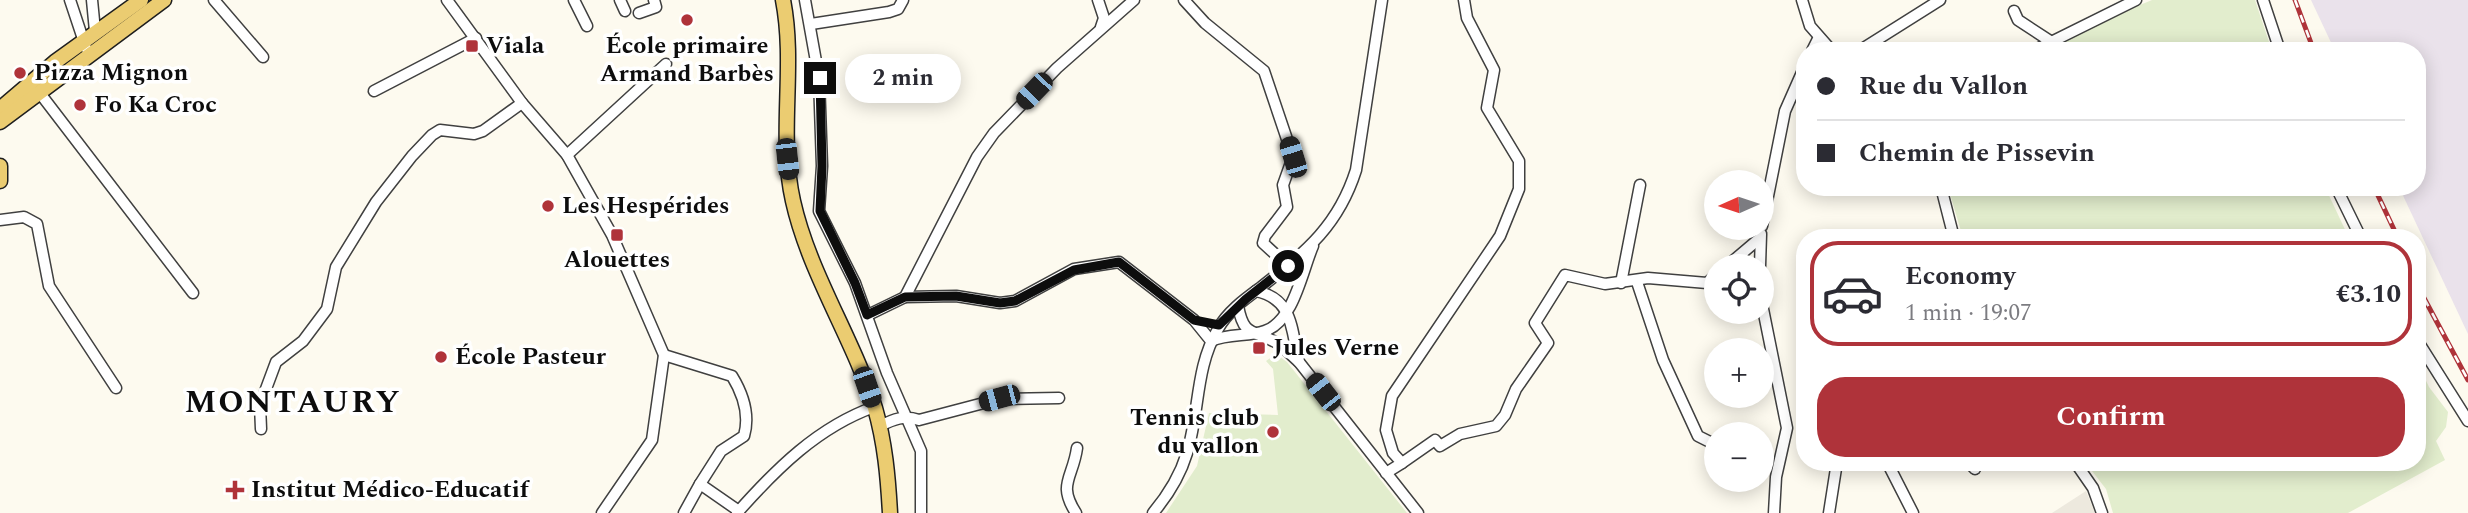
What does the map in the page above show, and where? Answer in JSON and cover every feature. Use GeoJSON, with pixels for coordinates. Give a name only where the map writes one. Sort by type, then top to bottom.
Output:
{"type":"FeatureCollection","features":[{"type":"Feature","properties":{"kind":"main road"},"geometry":{"type":"LineString","coordinates":[[0,122],[39,92],[86,47],[95,31],[141,0]]}},
{"type":"Feature","properties":{"kind":"main road"},"geometry":{"type":"LineString","coordinates":[[0,109],[86,47],[163,0]]}},
{"type":"Feature","properties":{"kind":"main road"},"geometry":{"type":"LineString","coordinates":[[783,0],[790,61],[787,159],[793,202],[880,426],[890,513]]}},
{"type":"Feature","properties":{"kind":"main road"},"geometry":{"type":"LineString","coordinates":[[0,166],[0,181]]}},
{"type":"Feature","properties":{"kind":"street"},"geometry":{"type":"LineString","coordinates":[[71,0],[86,47]]}},
{"type":"Feature","properties":{"kind":"street"},"geometry":{"type":"LineString","coordinates":[[92,0],[95,31]]}},
{"type":"Feature","properties":{"kind":"street"},"geometry":{"type":"LineString","coordinates":[[214,0],[263,57]]}},
{"type":"Feature","properties":{"kind":"street"},"geometry":{"type":"LineString","coordinates":[[447,0],[522,103],[567,155],[611,235],[664,355],[652,440],[602,513]]}},
{"type":"Feature","properties":{"kind":"street"},"geometry":{"type":"LineString","coordinates":[[574,0],[587,26]]}},
{"type":"Feature","properties":{"kind":"street"},"geometry":{"type":"LineString","coordinates":[[639,13],[656,7],[654,0]]}},
{"type":"Feature","properties":{"kind":"street"},"geometry":{"type":"LineString","coordinates":[[805,0],[820,78],[820,211],[855,283],[887,373],[921,451],[921,513]]}},
{"type":"Feature","properties":{"kind":"street"},"geometry":{"type":"LineString","coordinates":[[811,24],[889,12],[898,9],[902,0]]}},
{"type":"Feature","properties":{"kind":"street"},"geometry":{"type":"LineString","coordinates":[[1098,0],[1104,18],[1101,27]]}},
{"type":"Feature","properties":{"kind":"street"},"geometry":{"type":"LineString","coordinates":[[905,297],[985,145],[1034,91],[1101,27],[1134,0]]}},
{"type":"Feature","properties":{"kind":"street"},"geometry":{"type":"LineString","coordinates":[[1184,0],[1205,23],[1264,71],[1293,157],[1283,185],[1287,207],[1265,236],[1264,243],[1288,266]]}},
{"type":"Feature","properties":{"kind":"street"},"geometry":{"type":"LineString","coordinates":[[1153,513],[1170,492],[1188,452],[1198,381],[1219,325],[1238,306],[1314,244],[1335,219],[1349,193],[1356,170],[1382,0]]}},
{"type":"Feature","properties":{"kind":"street"},"geometry":{"type":"LineString","coordinates":[[1402,464],[1393,453],[1386,430],[1392,396],[1500,236],[1520,189],[1519,162],[1487,108],[1494,70],[1467,18],[1464,0]]}},
{"type":"Feature","properties":{"kind":"street"},"geometry":{"type":"LineString","coordinates":[[1802,0],[1810,26],[1824,42]]}},
{"type":"Feature","properties":{"kind":"street"},"geometry":{"type":"LineString","coordinates":[[2014,11],[2018,20],[2050,41],[2136,0]]}},
{"type":"Feature","properties":{"kind":"street"},"geometry":{"type":"LineString","coordinates":[[2263,0],[2277,42]]}},
{"type":"Feature","properties":{"kind":"street"},"geometry":{"type":"LineString","coordinates":[[1872,42],[1932,2]]}},
{"type":"Feature","properties":{"kind":"street"},"geometry":{"type":"LineString","coordinates":[[1816,42],[1819,37]]}},
{"type":"Feature","properties":{"kind":"street"},"geometry":{"type":"LineString","coordinates":[[374,90],[477,38]]}},
{"type":"Feature","properties":{"kind":"street"},"geometry":{"type":"LineString","coordinates":[[567,155],[666,64]]}},
{"type":"Feature","properties":{"kind":"street"},"geometry":{"type":"LineString","coordinates":[[1773,170],[1785,111],[1796,86]]}},
{"type":"Feature","properties":{"kind":"street"},"geometry":{"type":"LineString","coordinates":[[39,92],[193,293]]}},
{"type":"Feature","properties":{"kind":"street"},"geometry":{"type":"LineString","coordinates":[[261,429],[260,405],[276,362],[303,341],[327,309],[336,267],[376,202],[405,165],[432,135],[452,129],[474,134],[483,131],[522,103]]}},
{"type":"Feature","properties":{"kind":"street"},"geometry":{"type":"LineString","coordinates":[[1621,283],[1640,185]]}},
{"type":"Feature","properties":{"kind":"street"},"geometry":{"type":"LineString","coordinates":[[1943,196],[1952,229]]}},
{"type":"Feature","properties":{"kind":"street"},"geometry":{"type":"LineString","coordinates":[[2340,196],[2357,229]]}},
{"type":"Feature","properties":{"kind":"street"},"geometry":{"type":"LineString","coordinates":[[0,219],[24,217],[37,224],[50,286],[116,388]]}},
{"type":"Feature","properties":{"kind":"street"},"geometry":{"type":"LineString","coordinates":[[1739,254],[1752,240]]}},
{"type":"Feature","properties":{"kind":"street"},"geometry":{"type":"LineString","coordinates":[[1211,341],[1224,335],[1250,333],[1274,327],[1287,312],[1314,244]]}},
{"type":"Feature","properties":{"kind":"street"},"geometry":{"type":"LineString","coordinates":[[867,315],[905,297],[956,296],[1000,303],[1015,301],[1074,270],[1119,262],[1194,320],[1211,341]]}},
{"type":"Feature","properties":{"kind":"street"},"geometry":{"type":"LineString","coordinates":[[1386,473],[1435,440],[1440,446],[1460,433],[1496,426],[1505,415],[1516,389],[1548,343],[1535,323],[1565,275],[1605,284],[1637,282],[1648,278],[1704,283]]}},
{"type":"Feature","properties":{"kind":"street"},"geometry":{"type":"LineString","coordinates":[[1637,282],[1663,360],[1698,436],[1704,439]]}},
{"type":"Feature","properties":{"kind":"street"},"geometry":{"type":"LineString","coordinates":[[1256,291],[1275,296],[1287,312],[1299,362]]}},
{"type":"Feature","properties":{"kind":"street"},"geometry":{"type":"LineString","coordinates":[[1238,306],[1241,321],[1250,333],[1276,343],[1299,362],[1418,513]]}},
{"type":"Feature","properties":{"kind":"street"},"geometry":{"type":"LineString","coordinates":[[1194,320],[1219,325]]}},
{"type":"Feature","properties":{"kind":"street"},"geometry":{"type":"LineString","coordinates":[[1766,324],[1787,428],[1776,477],[1774,513]]}},
{"type":"Feature","properties":{"kind":"street"},"geometry":{"type":"LineString","coordinates":[[2426,354],[2468,421]]}},
{"type":"Feature","properties":{"kind":"street"},"geometry":{"type":"LineString","coordinates":[[664,355],[732,376],[740,389],[746,413],[744,436],[721,451],[684,513]]}},
{"type":"Feature","properties":{"kind":"street"},"geometry":{"type":"LineString","coordinates":[[880,426],[907,416],[919,420],[999,398],[1059,398]]}},
{"type":"Feature","properties":{"kind":"street"},"geometry":{"type":"LineString","coordinates":[[700,484],[738,512],[795,454],[825,430],[874,407]]}},
{"type":"Feature","properties":{"kind":"street"},"geometry":{"type":"LineString","coordinates":[[1076,513],[1066,495],[1065,484],[1075,463],[1077,448]]}},
{"type":"Feature","properties":{"kind":"street"},"geometry":{"type":"LineString","coordinates":[[1829,513],[1836,471]]}},
{"type":"Feature","properties":{"kind":"street"},"geometry":{"type":"LineString","coordinates":[[1892,471],[1913,513]]}},
{"type":"Feature","properties":{"kind":"street"},"geometry":{"type":"LineString","coordinates":[[2081,471],[2093,488],[2102,513]]}},
{"type":"Feature","properties":{"kind":"street"},"geometry":{"type":"LineString","coordinates":[[882,513],[889,498]]}},
{"type":"Feature","properties":{"kind":"shaded area"},"geometry":{"type":"Polygon","coordinates":[[[2311,0],[2468,0],[2468,334],[2426,245],[2426,229],[2419,229],[2403,196],[2426,196],[2426,42],[2331,42],[2311,0]]]}},
{"type":"Feature","properties":{"kind":"shaded area"},"geometry":{"type":"Polygon","coordinates":[[[2086,491],[2095,513],[2052,513],[2086,491]]]}},
{"type":"Feature","properties":{"kind":"green space"},"geometry":{"type":"Polygon","coordinates":[[[2152,0],[2255,0],[2269,42],[2065,42],[2106,19],[2152,0]]]}},
{"type":"Feature","properties":{"kind":"green space"},"geometry":{"type":"Polygon","coordinates":[[[1951,196],[2329,196],[2345,229],[1960,229],[1951,196]]]}},
{"type":"Feature","properties":{"kind":"green space","name":"Tennis club du vallon"},"geometry":{"type":"Polygon","coordinates":[[[1276,354],[1287,362],[1407,513],[1166,513],[1197,466],[1209,413],[1278,415],[1273,369],[1266,361],[1276,354]]]}},
{"type":"Feature","properties":{"kind":"green space"},"geometry":{"type":"Polygon","coordinates":[[[2426,381],[2448,412],[2446,427],[2436,441],[2445,460],[2426,470],[2426,381]]]}},
{"type":"Feature","properties":{"kind":"green space"},"geometry":{"type":"Polygon","coordinates":[[[2092,471],[2425,471],[2348,513],[2113,513],[2106,489],[2092,471]]]}},
{"type":"Feature","properties":{"kind":"railway"},"geometry":{"type":"LineString","coordinates":[[2295,0],[2311,42]]}},
{"type":"Feature","properties":{"kind":"railway"},"geometry":{"type":"LineString","coordinates":[[2378,196],[2394,229]]}},
{"type":"Feature","properties":{"kind":"railway"},"geometry":{"type":"LineString","coordinates":[[2426,302],[2468,380]]}},
{"type":"Feature","properties":{"kind":"place","name":"École primaire Armand Barbès"},"geometry":{"type":"Point","coordinates":[687,20]}},
{"type":"Feature","properties":{"kind":"place","name":"Viala"},"geometry":{"type":"Point","coordinates":[472,46]}},
{"type":"Feature","properties":{"kind":"place","name":"Pizza Mignon"},"geometry":{"type":"Point","coordinates":[20,73]}},
{"type":"Feature","properties":{"kind":"place","name":"Fo Ka Croc"},"geometry":{"type":"Point","coordinates":[80,105]}},
{"type":"Feature","properties":{"kind":"place","name":"Les Hespérides"},"geometry":{"type":"Point","coordinates":[548,206]}},
{"type":"Feature","properties":{"kind":"place","name":"Alouettes"},"geometry":{"type":"Point","coordinates":[617,235]}},
{"type":"Feature","properties":{"kind":"place","name":"Jules Verne"},"geometry":{"type":"Point","coordinates":[1259,348]}},
{"type":"Feature","properties":{"kind":"place","name":"École Pasteur"},"geometry":{"type":"Point","coordinates":[441,357]}},
{"type":"Feature","properties":{"kind":"place","name":"Tennis club du vallon"},"geometry":{"type":"Point","coordinates":[1273,432]}},
{"type":"Feature","properties":{"kind":"place","name":"Institut Médico-Educatif"},"geometry":{"type":"Point","coordinates":[235,490]}},
{"type":"Feature","properties":{"kind":"district","name":"MONTAURY"},"geometry":{"type":"Point","coordinates":[293,402]}},
{"type":"Feature","properties":{"kind":"route"},"geometry":{"type":"LineString","coordinates":[[820,78],[820,211],[855,283],[867,315],[905,297],[956,296],[1000,303],[1015,301],[1024,299],[1074,270],[1105,262],[1119,262],[1194,320],[1219,325],[1246,299],[1288,266]]}}]}
